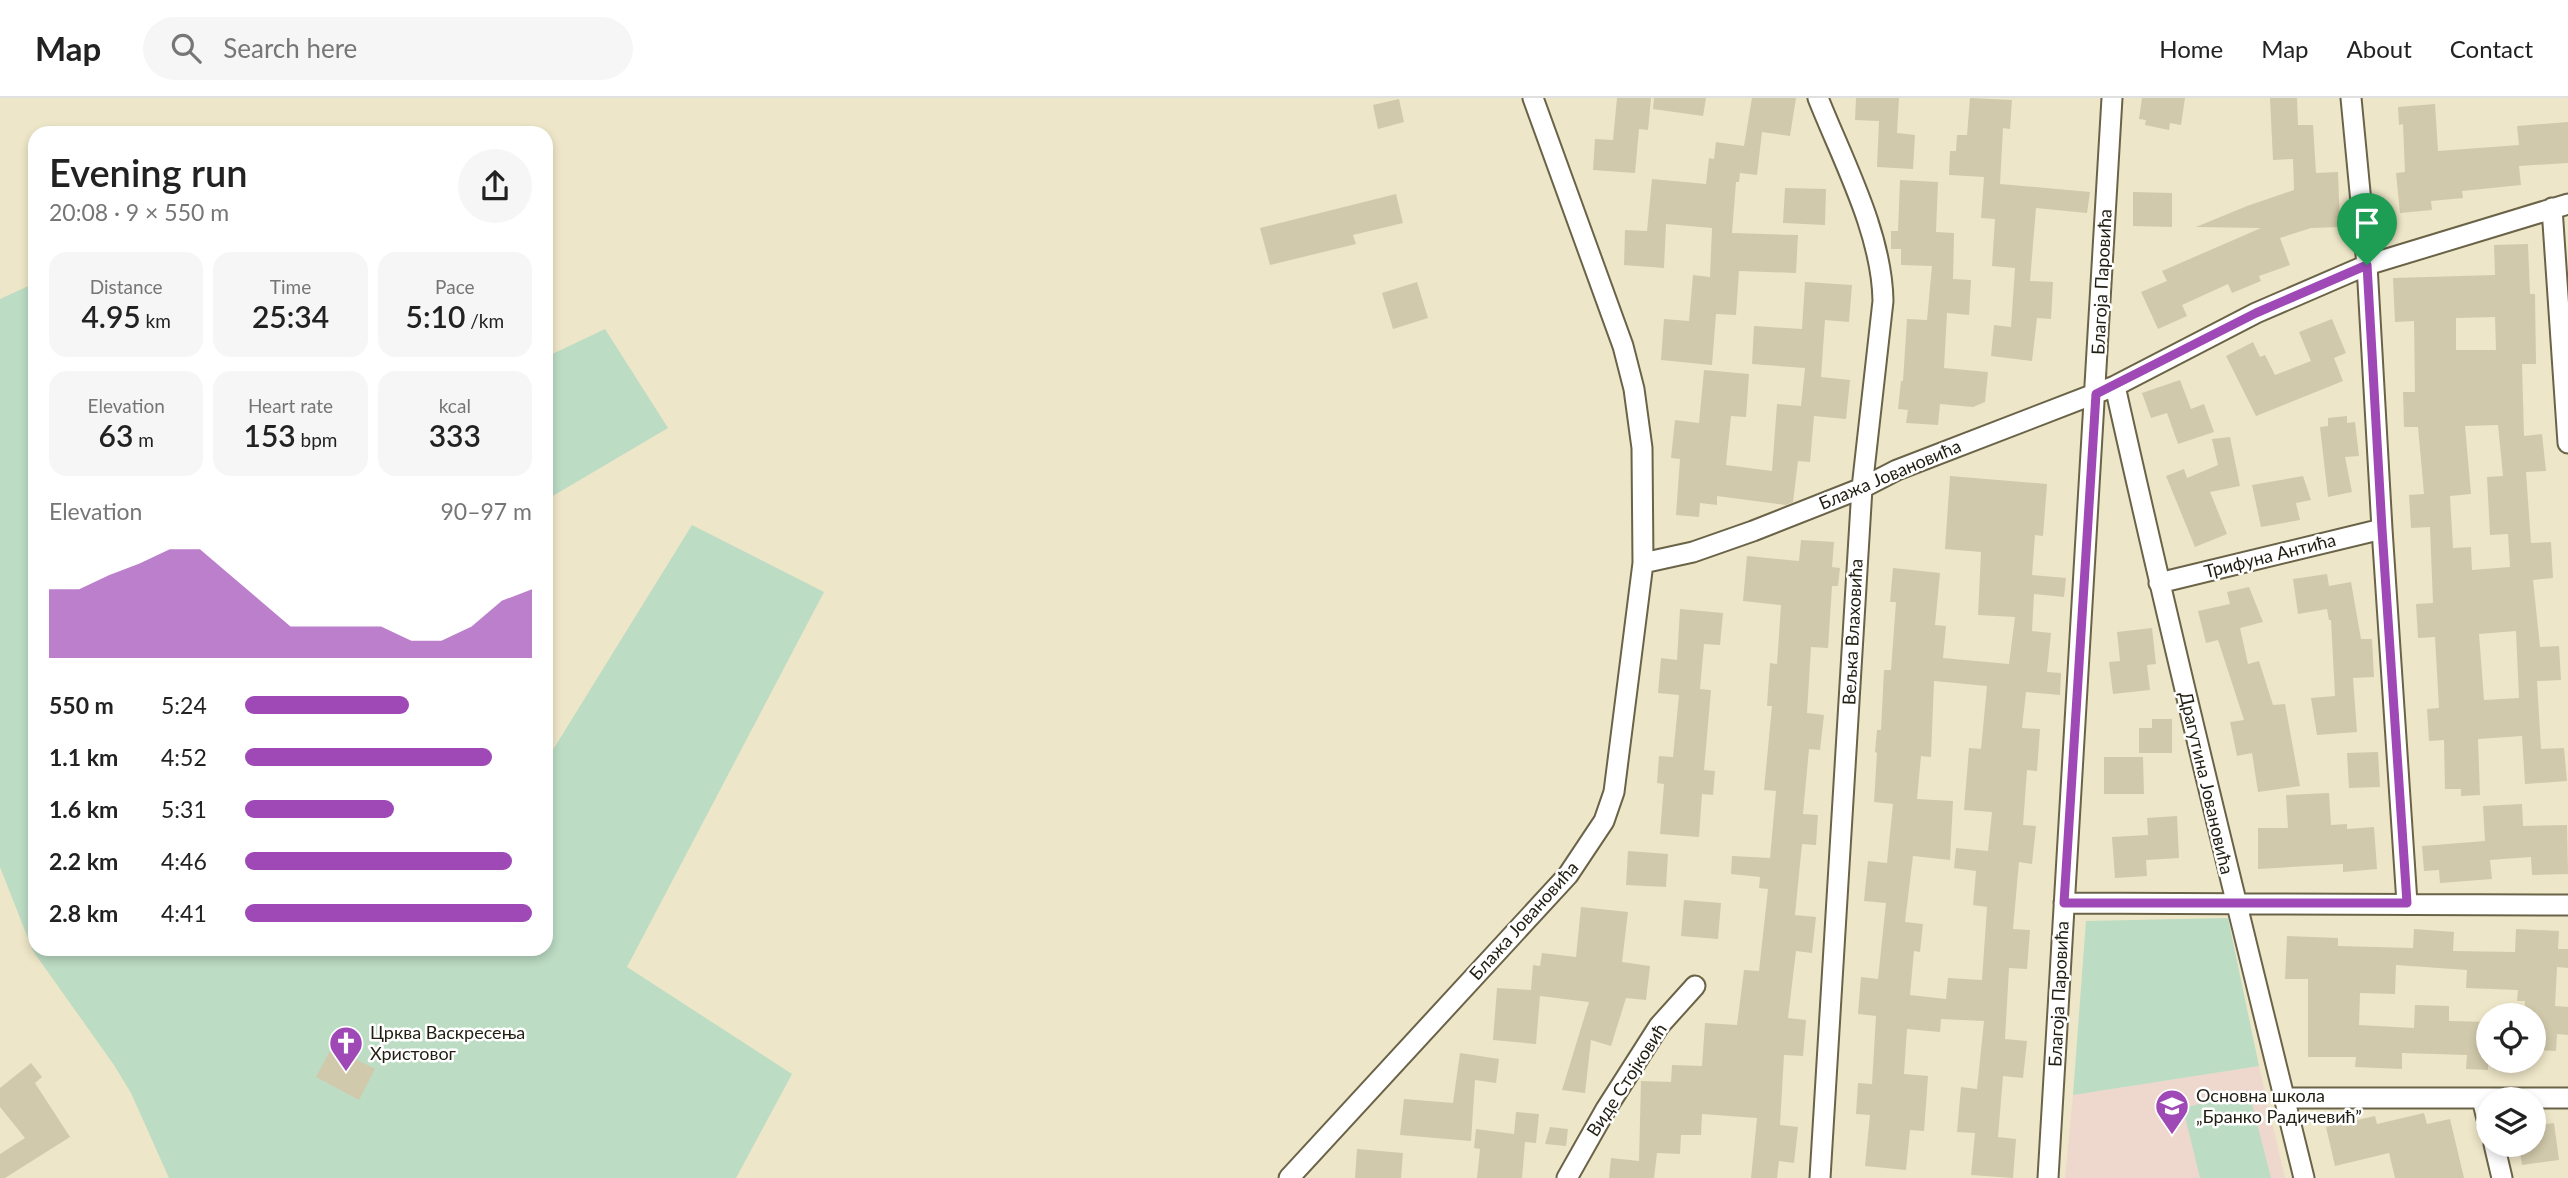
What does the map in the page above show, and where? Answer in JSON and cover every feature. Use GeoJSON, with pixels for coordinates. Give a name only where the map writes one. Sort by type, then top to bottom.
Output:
{"type":"FeatureCollection","features":[{"type":"Feature","properties":{"kind":"street","name":"Блажа Јовановића"},"geometry":{"type":"LineString","coordinates":[[1289,1178],[1568,876],[1604,821],[1614,792],[1643,563],[1642,448],[1634,389],[1623,346],[1533,98]]}},
{"type":"Feature","properties":{"kind":"street","name":"Вељка Влаховића"},"geometry":{"type":"LineString","coordinates":[[1818,98],[1877,250],[1883,279],[1883,301],[1862,488],[1820,1178]]}},
{"type":"Feature","properties":{"kind":"street","name":"Благоја Паровића"},"geometry":{"type":"LineString","coordinates":[[2048,1178],[2112,98]]}},
{"type":"Feature","properties":{"kind":"street"},"geometry":{"type":"LineString","coordinates":[[2351,98],[2367,265],[2407,903]]}},
{"type":"Feature","properties":{"kind":"street","name":"Блажа Јовановића"},"geometry":{"type":"LineString","coordinates":[[1643,563],[1693,552],[1753,531],[1862,488],[1897,470],[2096,394],[2256,313],[2367,265],[2560,206]]}},
{"type":"Feature","properties":{"kind":"street"},"geometry":{"type":"LineString","coordinates":[[2560,206],[2568,443]]}},
{"type":"Feature","properties":{"kind":"street","name":"Драгутина Јовановића"},"geometry":{"type":"LineString","coordinates":[[2115,386],[2235,904],[2304,1178]]}},
{"type":"Feature","properties":{"kind":"street","name":"Трифуна Антића"},"geometry":{"type":"LineString","coordinates":[[2159,583],[2382,529]]}},
{"type":"Feature","properties":{"kind":"street"},"geometry":{"type":"LineString","coordinates":[[2064,903],[2568,905]]}},
{"type":"Feature","properties":{"kind":"street","name":"Виде Стојковић"},"geometry":{"type":"LineString","coordinates":[[1567,1178],[1606,1109],[1659,1026],[1695,986]]}},
{"type":"Feature","properties":{"kind":"street"},"geometry":{"type":"LineString","coordinates":[[2284,1098],[2476,1099]]}},
{"type":"Feature","properties":{"kind":"street"},"geometry":{"type":"LineString","coordinates":[[2546,1098],[2568,1098]]}},
{"type":"Feature","properties":{"kind":"street"},"geometry":{"type":"LineString","coordinates":[[2497,1157],[2502,1178]]}},
{"type":"Feature","properties":{"kind":"shaded area","name":"Основна школа „Бранко Радичевић”"},"geometry":{"type":"Polygon","coordinates":[[[2259,1066],[2285,1178],[2065,1178],[2073,1095],[2259,1066]]]}},
{"type":"Feature","properties":{"kind":"green space"},"geometry":{"type":"Polygon","coordinates":[[[28,286],[28,938],[0,867],[0,299],[28,286]]]}},
{"type":"Feature","properties":{"kind":"green space"},"geometry":{"type":"Polygon","coordinates":[[[605,329],[668,428],[553,496],[553,354],[605,329]]]}},
{"type":"Feature","properties":{"kind":"green space"},"geometry":{"type":"Polygon","coordinates":[[[692,525],[824,592],[627,967],[792,1074],[736,1178],[169,1178],[131,1093],[37,956],[553,956],[553,750],[692,525]]]}},
{"type":"Feature","properties":{"kind":"green space"},"geometry":{"type":"Polygon","coordinates":[[[2228,918],[2259,1066],[2073,1095],[2086,921],[2228,918]]]}},
{"type":"Feature","properties":{"kind":"green space"},"geometry":{"type":"Polygon","coordinates":[[[2249,1092],[2271,1178],[2200,1178],[2183,1108],[2249,1092]]]}},
{"type":"Feature","properties":{"kind":"building"},"geometry":{"type":"Polygon","coordinates":[[[1617,98],[1651,98],[1648,130],[1639,129],[1635,173],[1593,170],[1595,139],[1613,140],[1617,98]]]}},
{"type":"Feature","properties":{"kind":"building"},"geometry":{"type":"Polygon","coordinates":[[[1654,98],[1706,98],[1703,116],[1653,109],[1654,98]]]}},
{"type":"Feature","properties":{"kind":"building"},"geometry":{"type":"Polygon","coordinates":[[[1752,98],[1796,98],[1790,136],[1762,132],[1757,175],[1740,173],[1739,182],[1736,182],[1732,233],[1798,235],[1796,273],[1739,271],[1736,315],[1716,314],[1712,365],[1661,360],[1664,319],[1689,321],[1693,275],[1710,277],[1712,228],[1666,224],[1664,268],[1624,265],[1625,230],[1647,231],[1652,179],[1706,184],[1709,158],[1714,159],[1716,142],[1744,146],[1752,98]]]}},
{"type":"Feature","properties":{"kind":"building"},"geometry":{"type":"Polygon","coordinates":[[[1856,98],[1899,98],[1897,133],[1915,135],[1913,169],[1877,167],[1879,121],[1855,120],[1856,98]]]}},
{"type":"Feature","properties":{"kind":"building"},"geometry":{"type":"Polygon","coordinates":[[[1970,98],[2012,100],[2010,129],[2003,128],[2000,184],[2090,192],[2087,213],[2036,208],[2030,281],[2053,282],[2051,319],[2037,318],[2032,361],[1991,356],[1994,325],[2011,327],[2015,268],[1992,266],[1995,219],[1981,218],[1984,177],[1949,175],[1950,151],[1956,151],[1957,135],[1967,135],[1970,98]]]}},
{"type":"Feature","properties":{"kind":"building"},"geometry":{"type":"Polygon","coordinates":[[[2142,98],[2185,98],[2181,125],[2170,123],[2169,130],[2145,125],[2146,120],[2139,119],[2142,98]]]}},
{"type":"Feature","properties":{"kind":"building"},"geometry":{"type":"Polygon","coordinates":[[[2270,98],[2297,98],[2298,125],[2313,125],[2316,173],[2338,172],[2340,227],[2311,228],[2280,238],[2290,265],[2259,276],[2261,281],[2232,293],[2228,284],[2182,305],[2187,316],[2158,329],[2141,292],[2167,281],[2162,271],[2261,228],[2196,227],[2294,190],[2293,159],[2273,160],[2270,98]]]}},
{"type":"Feature","properties":{"kind":"building"},"geometry":{"type":"Polygon","coordinates":[[[1399,99],[1404,122],[1378,129],[1373,105],[1399,99]]]}},
{"type":"Feature","properties":{"kind":"building"},"geometry":{"type":"Polygon","coordinates":[[[2435,104],[2438,151],[2519,145],[2517,126],[2568,122],[2568,163],[2519,166],[2521,185],[2462,191],[2463,198],[2431,201],[2432,210],[2400,213],[2396,173],[2405,172],[2403,124],[2399,125],[2398,107],[2435,104]]]}},
{"type":"Feature","properties":{"kind":"building"},"geometry":{"type":"Polygon","coordinates":[[[1900,180],[1938,182],[1936,232],[1954,233],[1953,279],[1971,280],[1969,315],[1947,313],[1944,368],[1988,372],[1985,402],[1973,407],[1940,404],[1938,425],[1906,423],[1908,410],[1898,409],[1903,381],[1907,319],[1927,320],[1932,266],[1901,265],[1901,249],[1891,249],[1891,231],[1898,231],[1900,180]]]}},
{"type":"Feature","properties":{"kind":"building"},"geometry":{"type":"Polygon","coordinates":[[[1785,188],[1826,189],[1825,225],[1783,223],[1785,188]]]}},
{"type":"Feature","properties":{"kind":"building"},"geometry":{"type":"Polygon","coordinates":[[[2133,192],[2172,193],[2172,227],[2133,226],[2133,192]]]}},
{"type":"Feature","properties":{"kind":"building"},"geometry":{"type":"Polygon","coordinates":[[[1396,194],[1403,223],[1353,235],[1356,244],[1270,265],[1260,228],[1396,194]]]}},
{"type":"Feature","properties":{"kind":"building"},"geometry":{"type":"Polygon","coordinates":[[[2528,244],[2530,294],[2535,294],[2536,364],[2522,364],[2524,436],[2542,434],[2546,471],[2526,472],[2531,543],[2551,542],[2553,578],[2533,580],[2540,647],[2559,646],[2561,680],[2537,681],[2541,749],[2564,748],[2567,781],[2525,784],[2522,736],[2478,739],[2480,795],[2461,796],[2461,789],[2445,789],[2444,740],[2429,741],[2427,709],[2439,708],[2435,637],[2418,638],[2416,604],[2433,603],[2430,527],[2411,528],[2409,495],[2424,494],[2418,427],[2404,427],[2403,392],[2415,392],[2414,321],[2395,322],[2393,278],[2495,275],[2494,245],[2528,244]],[[2495,317],[2456,318],[2456,350],[2496,350],[2495,317]],[[2498,425],[2465,426],[2471,494],[2450,496],[2453,548],[2471,547],[2472,570],[2510,567],[2508,534],[2490,535],[2487,477],[2503,476],[2498,425]],[[2516,631],[2479,634],[2484,700],[2519,698],[2516,631]]]}},
{"type":"Feature","properties":{"kind":"building"},"geometry":{"type":"Polygon","coordinates":[[[1417,282],[1428,318],[1393,329],[1382,293],[1417,282]]]}},
{"type":"Feature","properties":{"kind":"building"},"geometry":{"type":"Polygon","coordinates":[[[1805,282],[1852,285],[1849,322],[1825,320],[1821,377],[1850,380],[1846,419],[1814,416],[1810,462],[1798,461],[1793,502],[1786,505],[1717,496],[1717,505],[1700,503],[1699,517],[1676,515],[1680,459],[1671,458],[1675,420],[1699,423],[1704,370],[1749,374],[1746,417],[1731,416],[1726,465],[1772,471],[1777,404],[1801,406],[1805,368],[1752,364],[1754,326],[1802,329],[1805,282]]]}},
{"type":"Feature","properties":{"kind":"building"},"geometry":{"type":"Polygon","coordinates":[[[2332,319],[2346,353],[2334,358],[2343,381],[2256,416],[2226,356],[2253,342],[2260,357],[2265,355],[2275,375],[2311,361],[2299,332],[2332,319]]]}},
{"type":"Feature","properties":{"kind":"building"},"geometry":{"type":"Polygon","coordinates":[[[2180,380],[2191,409],[2204,404],[2214,432],[2178,444],[2167,413],[2151,418],[2142,393],[2180,380]]]}},
{"type":"Feature","properties":{"kind":"building"},"geometry":{"type":"Polygon","coordinates":[[[2347,416],[2347,423],[2355,422],[2359,456],[2345,457],[2352,492],[2328,497],[2320,427],[2328,426],[2328,418],[2347,416]]]}},
{"type":"Feature","properties":{"kind":"building"},"geometry":{"type":"Polygon","coordinates":[[[2230,437],[2240,486],[2210,492],[2227,534],[2195,547],[2166,476],[2184,469],[2187,478],[2218,465],[2212,439],[2230,437]]]}},
{"type":"Feature","properties":{"kind":"building"},"geometry":{"type":"Polygon","coordinates":[[[1950,476],[2047,484],[2043,536],[2035,535],[2032,575],[2066,578],[2064,597],[2034,594],[2032,631],[2051,633],[2047,672],[2061,673],[2060,695],[2026,692],[2022,728],[2040,729],[2037,771],[2027,770],[2023,825],[2036,826],[2032,864],[2019,862],[2013,929],[2030,930],[2027,969],[2009,968],[2005,1039],[2027,1041],[2023,1078],[2003,1076],[1998,1137],[2016,1139],[2013,1178],[1971,1175],[1975,1133],[1957,1132],[1961,1087],[1977,1089],[1984,1021],[1941,1019],[1940,1032],[1907,1029],[1904,1074],[1928,1076],[1924,1131],[1910,1130],[1906,1170],[1865,1166],[1870,1115],[1856,1114],[1858,1083],[1872,1084],[1876,1016],[1858,1014],[1861,977],[1878,979],[1886,903],[1864,901],[1868,861],[1887,863],[1893,804],[1874,802],[1875,752],[1877,730],[1881,730],[1884,670],[1891,670],[1896,602],[1890,602],[1893,568],[1940,573],[1935,625],[1946,626],[1943,658],[2009,664],[2015,617],[1978,615],[1981,552],[1945,549],[1950,476]],[[1934,681],[1931,757],[1921,756],[1917,799],[1953,801],[1950,860],[1913,856],[1905,922],[1923,924],[1920,952],[1914,951],[1910,995],[1946,999],[1948,978],[1982,980],[1987,907],[1973,905],[1976,871],[1954,868],[1956,848],[1988,851],[1992,812],[1964,810],[1969,748],[1981,749],[1987,686],[1934,681]]]}},
{"type":"Feature","properties":{"kind":"building"},"geometry":{"type":"Polygon","coordinates":[[[2303,476],[2311,500],[2296,503],[2300,520],[2261,527],[2252,485],[2303,476]]]}},
{"type":"Feature","properties":{"kind":"building"},"geometry":{"type":"Polygon","coordinates":[[[1801,540],[1834,542],[1832,567],[1840,568],[1838,586],[1832,586],[1828,648],[1811,647],[1807,713],[1824,715],[1820,750],[1809,749],[1803,814],[1818,815],[1816,845],[1802,844],[1795,915],[1816,917],[1812,953],[1796,951],[1788,1018],[1806,1020],[1803,1056],[1784,1055],[1780,1125],[1798,1127],[1794,1163],[1779,1161],[1777,1178],[1751,1178],[1757,1118],[1702,1114],[1701,1135],[1681,1135],[1680,1154],[1657,1153],[1654,1178],[1609,1178],[1611,1158],[1639,1161],[1641,1081],[1671,1082],[1672,1065],[1702,1066],[1705,1023],[1737,1025],[1744,970],[1759,971],[1768,889],[1759,888],[1760,877],[1731,874],[1732,856],[1770,858],[1776,791],[1764,790],[1772,706],[1767,706],[1770,663],[1777,664],[1781,605],[1743,601],[1747,556],[1799,561],[1801,540]]]}},
{"type":"Feature","properties":{"kind":"building"},"geometry":{"type":"Polygon","coordinates":[[[2327,574],[2329,586],[2351,582],[2361,639],[2372,639],[2374,677],[2353,678],[2357,732],[2317,735],[2311,698],[2335,696],[2331,620],[2327,609],[2298,614],[2293,579],[2327,574]]]}},
{"type":"Feature","properties":{"kind":"building"},"geometry":{"type":"Polygon","coordinates":[[[2249,587],[2263,622],[2240,628],[2248,664],[2259,661],[2273,705],[2285,704],[2300,786],[2258,792],[2252,753],[2237,756],[2230,722],[2244,720],[2218,640],[2206,643],[2198,611],[2230,604],[2227,592],[2249,587]]]}},
{"type":"Feature","properties":{"kind":"building"},"geometry":{"type":"Polygon","coordinates":[[[1680,609],[1723,613],[1720,645],[1704,644],[1700,689],[1711,690],[1704,770],[1715,771],[1713,795],[1702,794],[1699,837],[1660,834],[1664,784],[1657,783],[1659,756],[1673,757],[1679,695],[1658,693],[1661,658],[1677,660],[1680,609]]]}},
{"type":"Feature","properties":{"kind":"building"},"geometry":{"type":"Polygon","coordinates":[[[2152,628],[2156,664],[2147,665],[2150,690],[2113,694],[2109,662],[2120,661],[2117,632],[2152,628]]]}},
{"type":"Feature","properties":{"kind":"building"},"geometry":{"type":"Polygon","coordinates":[[[2152,719],[2172,719],[2172,753],[2139,753],[2139,728],[2152,728],[2152,719]]]}},
{"type":"Feature","properties":{"kind":"building"},"geometry":{"type":"Polygon","coordinates":[[[2378,752],[2380,787],[2349,788],[2347,753],[2378,752]]]}},
{"type":"Feature","properties":{"kind":"building"},"geometry":{"type":"Polygon","coordinates":[[[2104,757],[2143,757],[2144,794],[2104,794],[2104,757]]]}},
{"type":"Feature","properties":{"kind":"building"},"geometry":{"type":"Polygon","coordinates":[[[2329,793],[2331,825],[2347,824],[2347,829],[2374,827],[2377,869],[2343,872],[2343,864],[2258,869],[2258,828],[2288,828],[2286,795],[2329,793]]]}},
{"type":"Feature","properties":{"kind":"building"},"geometry":{"type":"Polygon","coordinates":[[[2522,804],[2523,826],[2567,825],[2568,874],[2532,875],[2531,857],[2490,860],[2492,879],[2440,883],[2439,870],[2424,871],[2422,846],[2485,841],[2483,806],[2522,804]]]}},
{"type":"Feature","properties":{"kind":"building"},"geometry":{"type":"Polygon","coordinates":[[[2177,816],[2179,858],[2146,860],[2147,876],[2115,878],[2112,837],[2148,835],[2147,818],[2177,816]]]}},
{"type":"Feature","properties":{"kind":"building"},"geometry":{"type":"Polygon","coordinates":[[[1628,851],[1668,854],[1666,887],[1626,885],[1628,851]]]}},
{"type":"Feature","properties":{"kind":"building"},"geometry":{"type":"Polygon","coordinates":[[[1684,900],[1721,903],[1718,939],[1681,936],[1684,900]]]}},
{"type":"Feature","properties":{"kind":"building"},"geometry":{"type":"Polygon","coordinates":[[[1581,907],[1628,912],[1622,962],[1650,966],[1646,1000],[1626,998],[1611,1046],[1591,1040],[1585,1093],[1562,1090],[1589,1002],[1540,996],[1536,1044],[1493,1040],[1497,988],[1531,990],[1533,965],[1540,966],[1542,953],[1576,957],[1581,907]]]}},
{"type":"Feature","properties":{"kind":"building"},"geometry":{"type":"Polygon","coordinates":[[[2414,929],[2454,932],[2453,951],[2515,952],[2516,929],[2559,931],[2558,949],[2568,949],[2568,968],[2557,967],[2555,1006],[2568,1007],[2568,1035],[2557,1034],[2556,1051],[2546,1051],[2546,1003],[2517,1001],[2518,990],[2466,988],[2467,970],[2396,965],[2395,994],[2360,993],[2359,1025],[2414,1028],[2415,1005],[2449,1006],[2449,1021],[2476,1022],[2476,1069],[2466,1069],[2467,1055],[2402,1053],[2402,1069],[2355,1067],[2356,1057],[2308,1057],[2308,979],[2285,979],[2287,936],[2338,938],[2338,946],[2413,948],[2414,929]]]}},
{"type":"Feature","properties":{"kind":"building","name":"Црква Васкресења Христовог"},"geometry":{"type":"Polygon","coordinates":[[[332,1047],[375,1069],[359,1100],[316,1077],[332,1047]]]}},
{"type":"Feature","properties":{"kind":"building"},"geometry":{"type":"Polygon","coordinates":[[[1460,1053],[1499,1059],[1496,1083],[1475,1080],[1471,1141],[1400,1135],[1404,1099],[1453,1103],[1460,1053]]]}},
{"type":"Feature","properties":{"kind":"building"},"geometry":{"type":"Polygon","coordinates":[[[31,1063],[42,1077],[35,1083],[70,1137],[5,1178],[0,1178],[0,1154],[25,1138],[0,1107],[0,1088],[31,1063]]]}},
{"type":"Feature","properties":{"kind":"building"},"geometry":{"type":"Polygon","coordinates":[[[1516,1112],[1539,1114],[1536,1143],[1525,1142],[1522,1178],[1477,1178],[1480,1149],[1474,1148],[1476,1129],[1514,1134],[1516,1112]]]}},
{"type":"Feature","properties":{"kind":"building"},"geometry":{"type":"Polygon","coordinates":[[[2424,1113],[2427,1124],[2450,1119],[2464,1178],[2395,1178],[2389,1153],[2335,1166],[2326,1127],[2375,1116],[2377,1124],[2424,1113]]]}},
{"type":"Feature","properties":{"kind":"building"},"geometry":{"type":"Polygon","coordinates":[[[2554,1123],[2559,1160],[2522,1165],[2521,1157],[2546,1157],[2546,1124],[2554,1123]]]}},
{"type":"Feature","properties":{"kind":"building"},"geometry":{"type":"Polygon","coordinates":[[[1550,1127],[1568,1129],[1566,1146],[1545,1144],[1550,1127]]]}},
{"type":"Feature","properties":{"kind":"building"},"geometry":{"type":"Polygon","coordinates":[[[1357,1149],[1403,1153],[1401,1178],[1355,1178],[1357,1149]]]}},
{"type":"Feature","properties":{"kind":"place","name":"Црква Васкресења Христовог"},"geometry":{"type":"Point","coordinates":[346,1073]}},
{"type":"Feature","properties":{"kind":"place","name":"Основна школа „Бранко Радичевић”"},"geometry":{"type":"Point","coordinates":[2172,1136]}},
{"type":"Feature","properties":{"kind":"route"},"geometry":{"type":"LineString","coordinates":[[2367,265],[2407,903],[2064,903],[2096,394],[2256,313],[2367,265]]}}]}
